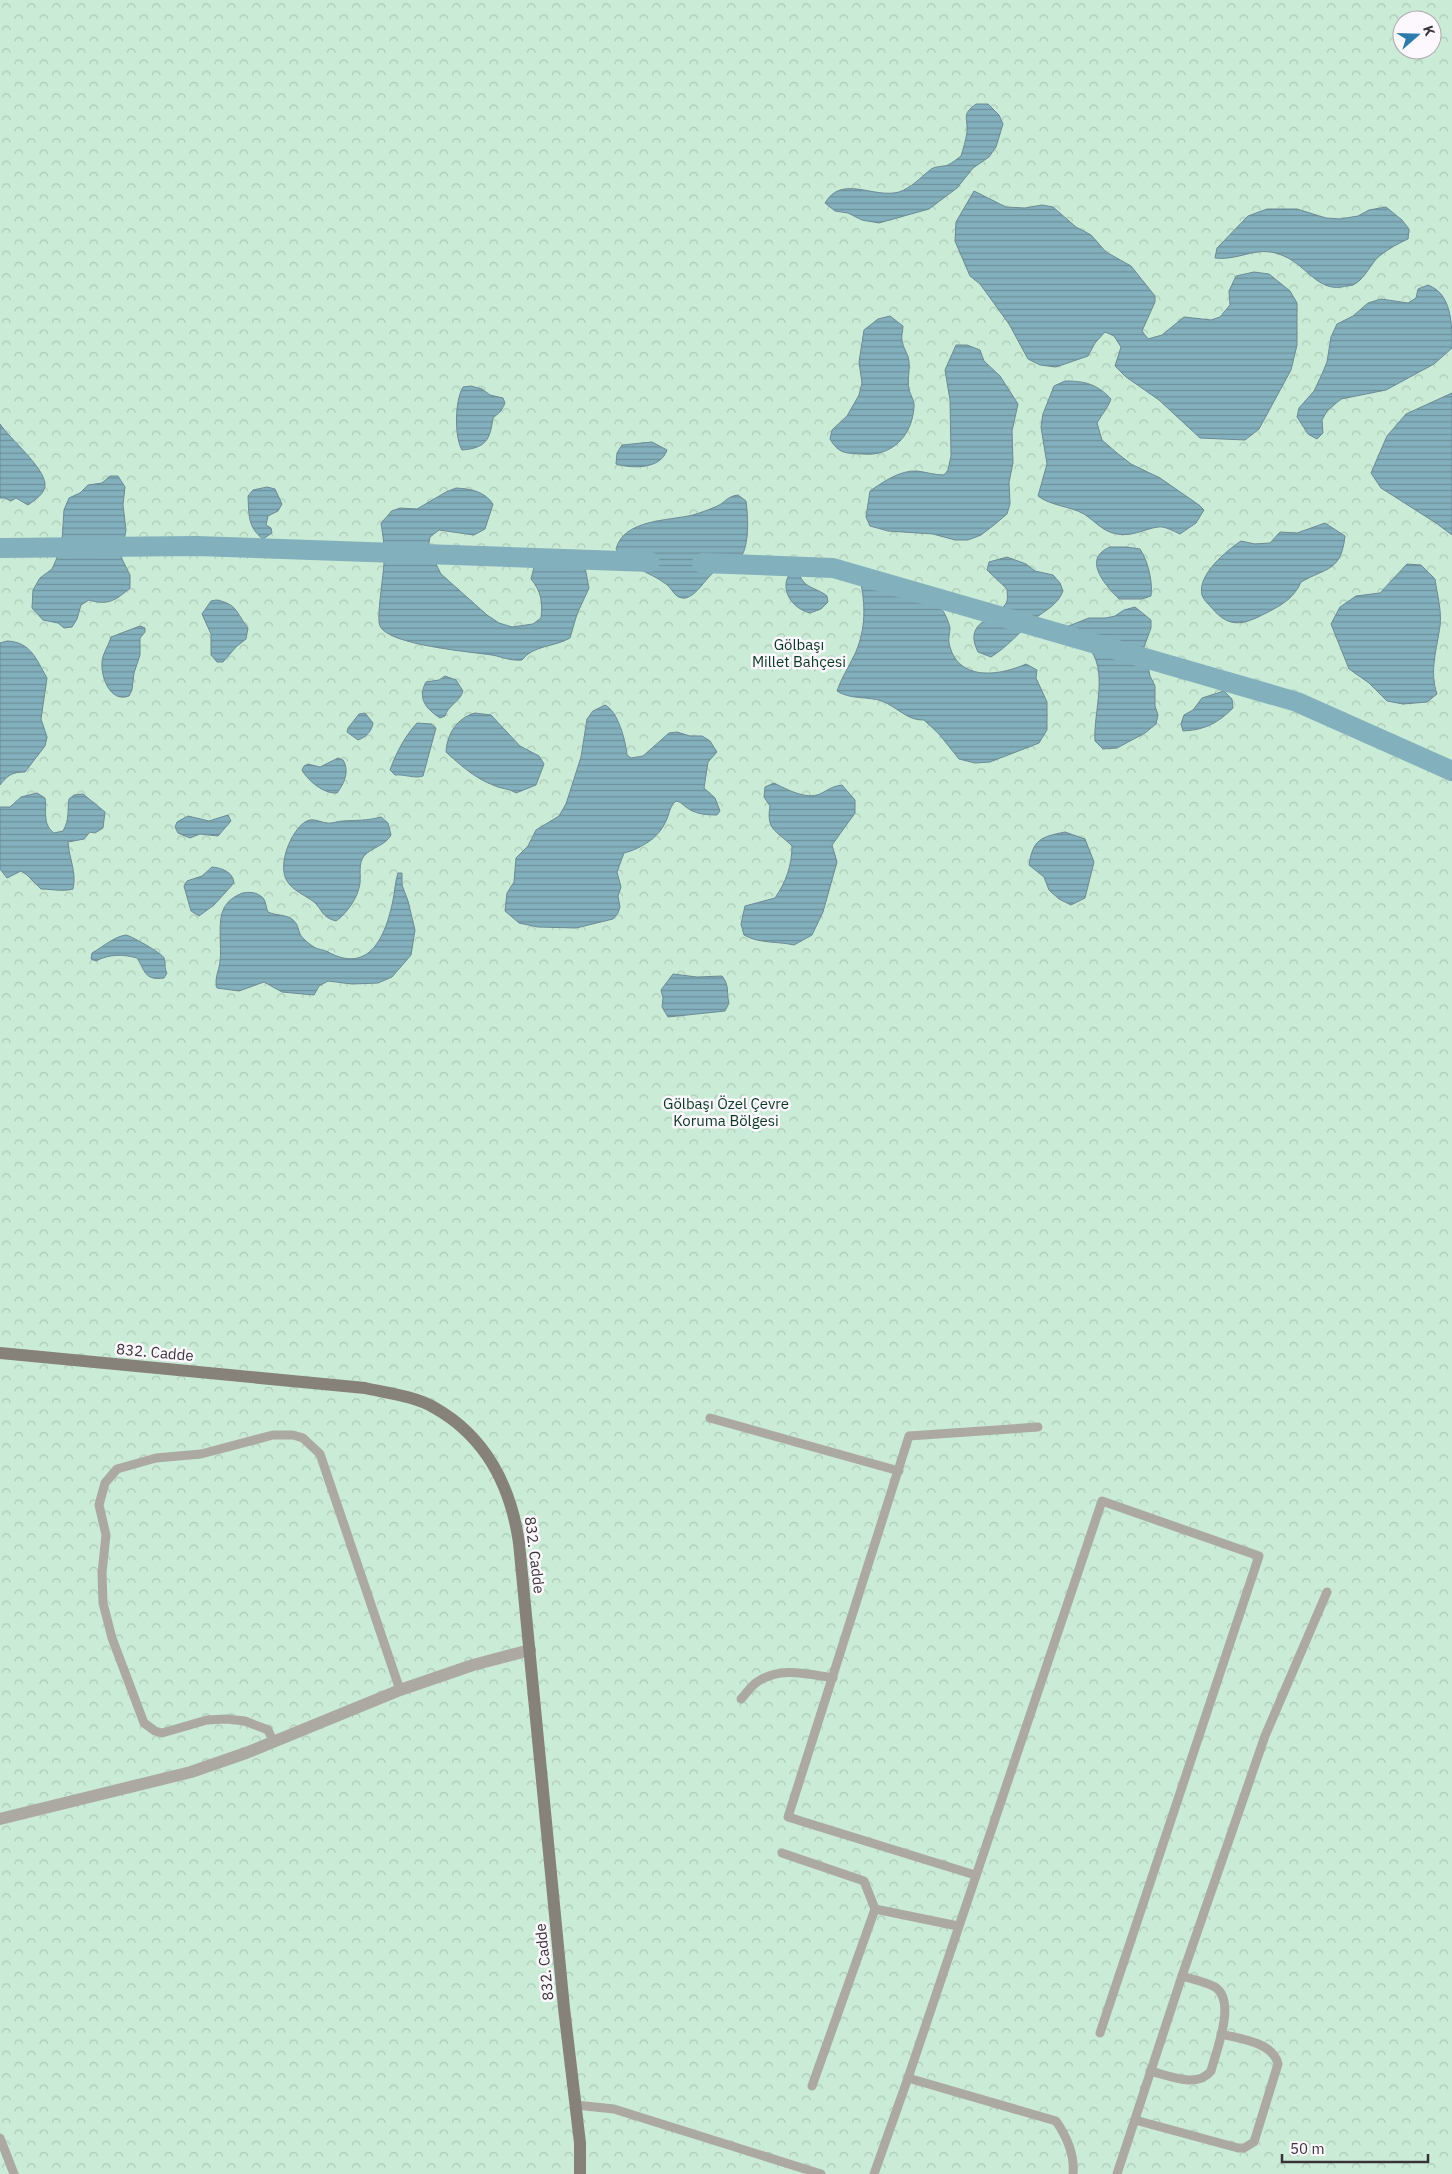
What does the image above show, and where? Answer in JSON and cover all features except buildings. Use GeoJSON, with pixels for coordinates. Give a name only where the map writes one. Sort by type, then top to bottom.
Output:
{"type":"FeatureCollection","features":[{"type":"Feature","properties":{"kind":"street","name":"832. Cadde"},"geometry":{"type":"LineString","coordinates":[[0,1353],[365,1388],[399,1395],[434,1407],[461,1426],[482,1448],[498,1471],[508,1492],[515,1517],[519,1543],[564,2008],[580,2143],[580,2174]]}},
{"type":"Feature","properties":{"kind":"street"},"geometry":{"type":"LineString","coordinates":[[0,1819],[191,1772],[246,1753],[400,1690],[473,1665],[530,1650]]}},
{"type":"Feature","properties":{"kind":"lane"},"geometry":{"type":"LineString","coordinates":[[710,1418],[898,1471]]}},
{"type":"Feature","properties":{"kind":"lane"},"geometry":{"type":"LineString","coordinates":[[976,1875],[788,1817],[910,1436],[1038,1427]]}},
{"type":"Feature","properties":{"kind":"lane"},"geometry":{"type":"LineString","coordinates":[[272,1741],[268,1730],[245,1721],[207,1720],[162,1733],[155,1731],[144,1723],[112,1638],[103,1603],[102,1573],[106,1535],[99,1505],[105,1482],[117,1469],[156,1458],[202,1454],[273,1435],[293,1435],[309,1443],[320,1454],[400,1690]]}},
{"type":"Feature","properties":{"kind":"lane"},"geometry":{"type":"LineString","coordinates":[[874,2174],[1102,1501],[1259,1556],[1100,2032]]}},
{"type":"Feature","properties":{"kind":"lane"},"geometry":{"type":"LineString","coordinates":[[1117,2174],[1182,1976],[1265,1736],[1327,1592]]}},
{"type":"Feature","properties":{"kind":"lane"},"geometry":{"type":"LineString","coordinates":[[741,1699],[756,1682],[774,1674],[790,1672],[833,1678]]}},
{"type":"Feature","properties":{"kind":"lane"},"geometry":{"type":"LineString","coordinates":[[782,1853],[864,1881],[875,1908],[812,2086]]}},
{"type":"Feature","properties":{"kind":"lane"},"geometry":{"type":"LineString","coordinates":[[875,1908],[958,1926]]}},
{"type":"Feature","properties":{"kind":"lane"},"geometry":{"type":"LineString","coordinates":[[1150,2071],[1194,2081],[1204,2078],[1211,2071],[1226,2008],[1221,1993],[1215,1987],[1182,1976]]}},
{"type":"Feature","properties":{"kind":"lane"},"geometry":{"type":"LineString","coordinates":[[1135,2120],[1238,2148],[1244,2148],[1254,2142],[1278,2064],[1277,2060],[1269,2048],[1220,2034]]}},
{"type":"Feature","properties":{"kind":"lane"},"geometry":{"type":"LineString","coordinates":[[908,2078],[1056,2121],[1069,2143],[1073,2155],[1074,2174]]}},
{"type":"Feature","properties":{"kind":"lane"},"geometry":{"type":"LineString","coordinates":[[576,2105],[614,2109],[821,2174]]}},
{"type":"Feature","properties":{"kind":"lane"},"geometry":{"type":"LineString","coordinates":[[0,2138],[14,2174]]}},
{"type":"Feature","properties":{"kind":"green space","name":"Gölbaşı Millet Bahçesi"},"geometry":{"type":"Polygon","coordinates":[[[0,0],[1452,0],[1452,2174],[0,2174],[0,0]]]}},
{"type":"Feature","properties":{"kind":"water"},"geometry":{"type":"Polygon","coordinates":[[[976,104],[988,104],[999,115],[1003,124],[996,147],[989,157],[973,168],[957,188],[929,209],[879,223],[862,220],[848,213],[835,211],[825,203],[832,194],[840,190],[859,189],[879,193],[899,192],[932,169],[948,165],[961,156],[967,132],[966,116],[968,111],[976,104]]]}},
{"type":"Feature","properties":{"kind":"water"},"geometry":{"type":"Polygon","coordinates":[[[974,191],[1006,207],[1025,208],[1042,205],[1053,207],[1076,227],[1091,235],[1106,252],[1131,266],[1155,296],[1155,302],[1142,331],[1148,339],[1162,335],[1184,317],[1211,320],[1220,317],[1230,305],[1229,291],[1236,276],[1254,272],[1269,274],[1290,291],[1297,303],[1297,345],[1291,370],[1259,429],[1245,440],[1200,438],[1159,400],[1126,377],[1115,366],[1121,347],[1114,336],[1105,332],[1095,343],[1088,356],[1056,367],[1040,365],[1028,359],[1009,324],[980,284],[970,276],[955,241],[956,222],[974,191]]]}},
{"type":"Feature","properties":{"kind":"water"},"geometry":{"type":"Polygon","coordinates":[[[1386,207],[1402,220],[1409,229],[1408,239],[1378,257],[1361,279],[1353,285],[1334,287],[1326,285],[1312,277],[1293,261],[1276,253],[1258,252],[1234,257],[1215,258],[1217,248],[1248,216],[1267,209],[1297,209],[1326,218],[1340,219],[1358,216],[1369,210],[1386,207]]]}},
{"type":"Feature","properties":{"kind":"water"},"geometry":{"type":"Polygon","coordinates":[[[1428,285],[1442,295],[1446,303],[1451,320],[1452,348],[1434,364],[1386,390],[1341,399],[1327,411],[1322,420],[1323,433],[1317,439],[1308,434],[1297,417],[1299,408],[1314,391],[1322,374],[1327,362],[1331,337],[1337,324],[1353,316],[1368,303],[1381,299],[1408,303],[1416,298],[1418,289],[1428,285]]]}},
{"type":"Feature","properties":{"kind":"water"},"geometry":{"type":"Polygon","coordinates":[[[890,316],[903,326],[902,341],[909,359],[908,385],[914,405],[909,427],[898,443],[882,452],[862,454],[843,452],[836,448],[830,439],[832,430],[847,416],[859,395],[862,383],[859,362],[864,330],[878,319],[890,316]]]}},
{"type":"Feature","properties":{"kind":"water"},"geometry":{"type":"Polygon","coordinates":[[[956,345],[967,345],[980,350],[984,361],[1000,376],[1018,404],[1012,431],[1013,463],[1009,482],[1010,504],[1007,514],[981,535],[968,540],[955,540],[933,534],[888,531],[870,526],[866,517],[870,491],[904,472],[917,471],[944,475],[948,470],[951,456],[950,400],[945,370],[956,345]]]}},
{"type":"Feature","properties":{"kind":"water"},"geometry":{"type":"Polygon","coordinates":[[[1065,381],[1090,384],[1101,390],[1111,399],[1097,423],[1102,440],[1131,464],[1160,478],[1199,505],[1204,510],[1196,523],[1180,534],[1161,527],[1122,535],[1103,529],[1079,511],[1049,502],[1038,496],[1047,464],[1041,427],[1043,414],[1054,386],[1065,381]]]}},
{"type":"Feature","properties":{"kind":"water"},"geometry":{"type":"Polygon","coordinates":[[[471,386],[482,389],[490,395],[503,398],[505,403],[501,411],[493,418],[490,432],[485,442],[477,447],[462,450],[459,444],[456,418],[458,400],[463,387],[471,386]]]}},
{"type":"Feature","properties":{"kind":"water"},"geometry":{"type":"Polygon","coordinates":[[[1452,393],[1452,535],[1381,488],[1371,473],[1387,436],[1406,414],[1452,393]]]}},
{"type":"Feature","properties":{"kind":"water"},"geometry":{"type":"Polygon","coordinates":[[[0,424],[33,462],[43,477],[44,490],[40,496],[28,505],[16,498],[11,501],[0,498],[0,424]]]}},
{"type":"Feature","properties":{"kind":"water"},"geometry":{"type":"Polygon","coordinates":[[[652,442],[667,450],[659,461],[638,467],[616,464],[617,453],[622,445],[652,442]]]}},
{"type":"Feature","properties":{"kind":"water"},"geometry":{"type":"Polygon","coordinates":[[[110,476],[118,476],[125,487],[123,505],[126,530],[121,557],[130,575],[130,588],[111,601],[96,602],[89,600],[81,605],[77,619],[72,627],[64,628],[58,623],[43,620],[32,608],[33,590],[40,578],[52,569],[56,560],[62,541],[64,510],[69,498],[80,493],[88,485],[102,483],[110,476]]]}},
{"type":"Feature","properties":{"kind":"water"},"geometry":{"type":"Polygon","coordinates":[[[267,487],[275,489],[282,504],[278,511],[268,516],[266,525],[271,528],[272,533],[263,539],[251,525],[248,496],[253,490],[267,487]]]}},
{"type":"Feature","properties":{"kind":"water"},"geometry":{"type":"Polygon","coordinates":[[[456,488],[477,492],[486,496],[493,504],[485,529],[474,535],[439,530],[430,537],[428,548],[441,574],[487,615],[499,623],[512,627],[533,624],[541,618],[542,607],[539,592],[531,579],[534,567],[559,552],[570,551],[578,556],[585,567],[589,588],[577,614],[570,638],[538,649],[522,660],[514,660],[414,643],[386,633],[380,626],[379,614],[384,567],[384,542],[381,523],[392,511],[400,508],[417,509],[456,488]]]}},
{"type":"Feature","properties":{"kind":"water"},"geometry":{"type":"Polygon","coordinates":[[[738,495],[746,501],[747,507],[748,520],[744,551],[735,561],[714,572],[691,596],[682,598],[677,596],[666,584],[626,561],[616,549],[621,539],[637,527],[660,520],[696,514],[718,506],[731,497],[738,495]]]}},
{"type":"Feature","properties":{"kind":"water"},"geometry":{"type":"Polygon","coordinates":[[[1325,523],[1345,536],[1340,556],[1326,570],[1301,582],[1293,595],[1281,605],[1255,619],[1240,623],[1225,620],[1203,598],[1202,587],[1208,572],[1221,557],[1241,541],[1255,544],[1270,543],[1280,532],[1297,533],[1325,523]]]}},
{"type":"Feature","properties":{"kind":"water"},"geometry":{"type":"Polygon","coordinates":[[[1110,547],[1140,549],[1149,572],[1151,596],[1142,599],[1119,599],[1108,587],[1099,573],[1097,558],[1110,547]]]}},
{"type":"Feature","properties":{"kind":"water"},"geometry":{"type":"Polygon","coordinates":[[[1007,557],[1026,564],[1035,571],[1053,575],[1060,583],[1063,591],[1054,604],[991,657],[978,652],[974,641],[975,633],[978,626],[998,612],[1007,601],[1007,589],[987,570],[989,562],[1007,557]]]}},
{"type":"Feature","properties":{"kind":"water"},"geometry":{"type":"Polygon","coordinates":[[[1407,564],[1421,565],[1435,579],[1440,608],[1440,626],[1434,660],[1437,694],[1427,702],[1403,704],[1387,701],[1369,683],[1349,669],[1331,624],[1340,607],[1356,596],[1380,593],[1407,564]]]}},
{"type":"Feature","properties":{"kind":"water"},"geometry":{"type":"Polygon","coordinates":[[[790,572],[799,573],[807,585],[827,596],[828,602],[821,609],[810,613],[793,603],[786,589],[786,582],[790,572]]]}},
{"type":"Feature","properties":{"kind":"water"},"geometry":{"type":"Polygon","coordinates":[[[872,580],[940,607],[945,614],[950,628],[949,643],[953,656],[970,670],[980,673],[992,673],[1026,664],[1037,670],[1036,678],[1047,702],[1047,730],[1039,743],[990,762],[975,763],[959,759],[939,734],[924,720],[908,716],[882,701],[848,696],[837,691],[860,639],[864,621],[861,584],[872,580]]]}},
{"type":"Feature","properties":{"kind":"water"},"geometry":{"type":"Polygon","coordinates":[[[216,600],[233,607],[248,628],[246,639],[223,662],[217,662],[211,655],[211,634],[202,614],[211,601],[216,600]]]}},
{"type":"Feature","properties":{"kind":"water"},"geometry":{"type":"Polygon","coordinates":[[[1135,607],[1151,620],[1151,628],[1144,647],[1150,676],[1155,686],[1155,706],[1158,715],[1156,724],[1145,733],[1117,748],[1103,749],[1095,741],[1099,691],[1098,666],[1094,655],[1087,646],[1066,635],[1066,627],[1089,618],[1115,616],[1124,610],[1135,607]]]}},
{"type":"Feature","properties":{"kind":"water"},"geometry":{"type":"Polygon","coordinates":[[[140,626],[145,628],[145,632],[140,638],[140,655],[134,673],[132,690],[129,696],[117,696],[105,681],[102,669],[103,656],[111,637],[140,626]]]}},
{"type":"Feature","properties":{"kind":"water"},"geometry":{"type":"Polygon","coordinates":[[[7,641],[15,642],[27,648],[36,658],[47,678],[41,719],[47,737],[45,746],[25,772],[11,775],[0,785],[0,643],[7,641]]]}},
{"type":"Feature","properties":{"kind":"water"},"geometry":{"type":"Polygon","coordinates":[[[445,676],[456,680],[463,691],[445,716],[440,718],[424,703],[422,693],[426,682],[439,680],[445,676]]]}},
{"type":"Feature","properties":{"kind":"water"},"geometry":{"type":"Polygon","coordinates":[[[1224,691],[1232,699],[1233,708],[1211,725],[1183,731],[1181,724],[1184,715],[1193,710],[1202,698],[1224,691]]]}},
{"type":"Feature","properties":{"kind":"water"},"geometry":{"type":"Polygon","coordinates":[[[605,705],[610,708],[617,720],[623,735],[627,755],[631,758],[643,756],[669,733],[677,732],[690,736],[702,736],[710,741],[717,752],[708,762],[704,788],[715,798],[720,811],[717,815],[701,814],[676,801],[663,827],[654,838],[636,849],[624,853],[617,872],[621,887],[618,896],[620,907],[613,919],[576,928],[538,927],[519,923],[505,911],[507,893],[514,882],[516,858],[528,846],[536,830],[559,816],[566,804],[581,757],[587,719],[593,711],[605,705]]]}},
{"type":"Feature","properties":{"kind":"water"},"geometry":{"type":"Polygon","coordinates":[[[365,713],[373,723],[368,733],[358,740],[347,732],[348,728],[359,714],[365,713]]]}},
{"type":"Feature","properties":{"kind":"water"},"geometry":{"type":"Polygon","coordinates":[[[475,713],[491,715],[520,746],[539,756],[544,764],[536,785],[516,793],[496,786],[474,775],[446,752],[448,739],[454,728],[463,719],[475,713]]]}},
{"type":"Feature","properties":{"kind":"water"},"geometry":{"type":"Polygon","coordinates":[[[417,723],[431,724],[436,728],[423,776],[395,775],[390,770],[395,757],[417,723]]]}},
{"type":"Feature","properties":{"kind":"water"},"geometry":{"type":"Polygon","coordinates":[[[338,758],[343,760],[346,773],[344,782],[337,793],[332,793],[317,786],[302,770],[308,764],[320,767],[338,758]]]}},
{"type":"Feature","properties":{"kind":"water"},"geometry":{"type":"Polygon","coordinates":[[[774,783],[796,793],[809,796],[820,794],[832,787],[842,785],[855,800],[855,813],[832,845],[837,862],[823,912],[812,935],[794,945],[750,938],[744,935],[741,924],[745,906],[775,898],[790,867],[792,846],[771,825],[769,820],[770,806],[764,797],[765,787],[774,783]]]}},
{"type":"Feature","properties":{"kind":"water"},"geometry":{"type":"Polygon","coordinates":[[[37,793],[45,798],[46,821],[54,833],[63,831],[67,819],[69,799],[74,795],[83,794],[105,812],[103,828],[95,833],[90,832],[84,839],[68,842],[73,871],[73,889],[41,889],[21,871],[7,878],[0,869],[0,807],[10,807],[21,797],[37,793]]]}},
{"type":"Feature","properties":{"kind":"water"},"geometry":{"type":"Polygon","coordinates":[[[228,815],[231,821],[218,836],[200,834],[190,838],[178,833],[175,827],[177,822],[188,816],[209,821],[228,815]]]}},
{"type":"Feature","properties":{"kind":"water"},"geometry":{"type":"Polygon","coordinates":[[[381,817],[388,823],[391,835],[385,842],[371,850],[362,859],[359,889],[348,909],[336,921],[325,915],[314,902],[296,890],[287,881],[284,874],[284,866],[287,849],[295,833],[305,822],[313,820],[331,823],[381,817]]]}},
{"type":"Feature","properties":{"kind":"water"},"geometry":{"type":"Polygon","coordinates":[[[1065,832],[1085,839],[1094,862],[1085,898],[1071,905],[1059,899],[1049,890],[1044,877],[1029,865],[1036,844],[1044,838],[1065,832]]]}},
{"type":"Feature","properties":{"kind":"water"},"geometry":{"type":"Polygon","coordinates":[[[212,867],[220,868],[229,873],[234,883],[214,905],[199,916],[191,911],[184,886],[187,881],[202,876],[212,867]]]}},
{"type":"Feature","properties":{"kind":"water"},"geometry":{"type":"Polygon","coordinates":[[[398,873],[402,873],[402,885],[415,930],[411,955],[392,977],[378,983],[352,984],[328,981],[319,986],[314,995],[282,992],[264,982],[239,991],[217,988],[222,913],[231,899],[247,892],[258,894],[264,899],[268,912],[291,918],[296,923],[301,936],[312,946],[343,958],[355,958],[365,955],[374,948],[380,938],[390,913],[398,873]]]}},
{"type":"Feature","properties":{"kind":"water"},"geometry":{"type":"Polygon","coordinates":[[[126,935],[158,952],[164,958],[167,973],[164,978],[152,978],[146,974],[137,958],[116,955],[96,961],[91,959],[92,953],[112,940],[126,935]]]}},
{"type":"Feature","properties":{"kind":"water"},"geometry":{"type":"Polygon","coordinates":[[[673,974],[697,977],[722,976],[727,986],[729,1003],[725,1011],[668,1017],[662,1007],[663,998],[661,990],[673,974]]]}},
{"type":"Feature","properties":{"kind":"waterway"},"geometry":{"type":"LineString","coordinates":[[0,548],[196,546],[650,562]]}},
{"type":"Feature","properties":{"kind":"waterway"},"geometry":{"type":"LineString","coordinates":[[702,563],[833,568],[1297,702],[1452,771]]}},
{"type":"Feature","properties":{"kind":"park label","name":"Gölbaşı Özel Çevre Koruma Bölgesi"},"geometry":{"type":"Point","coordinates":[726,1112]}}]}
